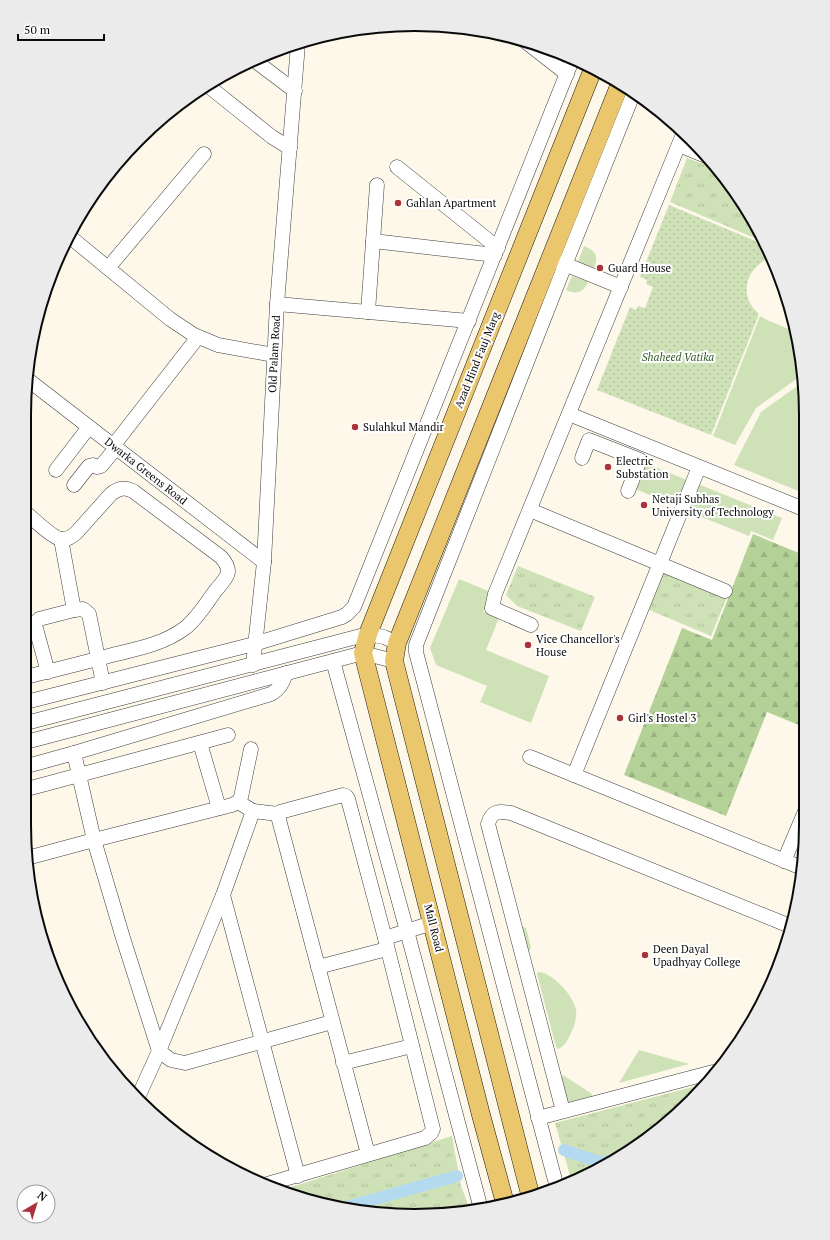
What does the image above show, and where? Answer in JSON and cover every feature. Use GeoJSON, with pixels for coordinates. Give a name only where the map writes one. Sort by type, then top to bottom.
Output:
{"type":"FeatureCollection","features":[{"type":"Feature","properties":{"kind":"main road","name":"Azad Hind Fauj Marg"},"geometry":{"type":"LineString","coordinates":[[363,653],[368,634],[591,74]]}},
{"type":"Feature","properties":{"kind":"main road"},"geometry":{"type":"LineString","coordinates":[[529,1192],[394,661],[397,643],[558,262],[618,89]]}},
{"type":"Feature","properties":{"kind":"main road","name":"Mall Road"},"geometry":{"type":"LineString","coordinates":[[363,653],[504,1199]]}},
{"type":"Feature","properties":{"kind":"street","name":"Old Palam Road"},"geometry":{"type":"LineString","coordinates":[[253,664],[264,562],[277,304],[298,49]]}},
{"type":"Feature","properties":{"kind":"street"},"geometry":{"type":"LineString","coordinates":[[537,51],[567,74]]}},
{"type":"Feature","properties":{"kind":"street"},"geometry":{"type":"LineString","coordinates":[[259,64],[295,91]]}},
{"type":"Feature","properties":{"kind":"street"},"geometry":{"type":"LineString","coordinates":[[31,701],[254,644],[345,615],[351,611],[354,607],[469,321],[571,64]]}},
{"type":"Feature","properties":{"kind":"street"},"geometry":{"type":"LineString","coordinates":[[212,89],[272,137],[290,148]]}},
{"type":"Feature","properties":{"kind":"street"},"geometry":{"type":"LineString","coordinates":[[556,1182],[416,652],[416,645],[558,262],[631,98]]}},
{"type":"Feature","properties":{"kind":"street"},"geometry":{"type":"LineString","coordinates":[[532,625],[492,608],[495,594],[682,139]]}},
{"type":"Feature","properties":{"kind":"street"},"geometry":{"type":"LineString","coordinates":[[108,268],[204,154]]}},
{"type":"Feature","properties":{"kind":"street"},"geometry":{"type":"LineString","coordinates":[[397,167],[496,252]]}},
{"type":"Feature","properties":{"kind":"street"},"geometry":{"type":"LineString","coordinates":[[368,312],[377,185]]}},
{"type":"Feature","properties":{"kind":"street"},"geometry":{"type":"LineString","coordinates":[[74,240],[170,319],[198,337],[218,345],[274,355]]}},
{"type":"Feature","properties":{"kind":"street"},"geometry":{"type":"LineString","coordinates":[[373,240],[496,252]]}},
{"type":"Feature","properties":{"kind":"street"},"geometry":{"type":"LineString","coordinates":[[558,262],[621,287]]}},
{"type":"Feature","properties":{"kind":"street"},"geometry":{"type":"LineString","coordinates":[[277,304],[469,321]]}},
{"type":"Feature","properties":{"kind":"street"},"geometry":{"type":"LineString","coordinates":[[74,485],[89,466],[93,465],[100,467],[198,337]]}},
{"type":"Feature","properties":{"kind":"street","name":"Dwarka Greens Road"},"geometry":{"type":"LineString","coordinates":[[33,383],[264,562]]}},
{"type":"Feature","properties":{"kind":"street"},"geometry":{"type":"LineString","coordinates":[[569,414],[799,507]]}},
{"type":"Feature","properties":{"kind":"street"},"geometry":{"type":"LineString","coordinates":[[56,470],[89,427]]}},
{"type":"Feature","properties":{"kind":"street"},"geometry":{"type":"LineString","coordinates":[[606,447],[612,432]]}},
{"type":"Feature","properties":{"kind":"street"},"geometry":{"type":"LineString","coordinates":[[582,458],[589,440],[640,460],[628,491]]}},
{"type":"Feature","properties":{"kind":"street"},"geometry":{"type":"LineString","coordinates":[[574,775],[699,467]]}},
{"type":"Feature","properties":{"kind":"street"},"geometry":{"type":"LineString","coordinates":[[31,517],[52,534],[61,539],[69,538],[76,533],[111,494],[118,489],[125,488],[133,491],[221,557],[226,564],[228,571],[226,578],[186,627],[170,638],[98,659],[31,676]]}},
{"type":"Feature","properties":{"kind":"street"},"geometry":{"type":"LineString","coordinates":[[530,510],[725,591]]}},
{"type":"Feature","properties":{"kind":"street"},"geometry":{"type":"LineString","coordinates":[[61,539],[74,610]]}},
{"type":"Feature","properties":{"kind":"street"},"geometry":{"type":"LineString","coordinates":[[48,672],[35,625],[36,622],[39,619],[83,609],[89,614],[103,683]]}},
{"type":"Feature","properties":{"kind":"street"},"geometry":{"type":"LineString","coordinates":[[31,722],[368,634],[384,637],[397,643]]}},
{"type":"Feature","properties":{"kind":"street"},"geometry":{"type":"LineString","coordinates":[[31,741],[363,653],[394,661]]}},
{"type":"Feature","properties":{"kind":"street"},"geometry":{"type":"LineString","coordinates":[[333,661],[480,1204]]}},
{"type":"Feature","properties":{"kind":"street"},"geometry":{"type":"LineString","coordinates":[[31,765],[271,694],[281,686],[286,673]]}},
{"type":"Feature","properties":{"kind":"street"},"geometry":{"type":"LineString","coordinates":[[31,788],[228,735]]}},
{"type":"Feature","properties":{"kind":"street"},"geometry":{"type":"LineString","coordinates":[[200,743],[219,808]]}},
{"type":"Feature","properties":{"kind":"street"},"geometry":{"type":"LineString","coordinates":[[33,857],[232,805],[238,802],[241,798],[251,749]]}},
{"type":"Feature","properties":{"kind":"street"},"geometry":{"type":"LineString","coordinates":[[74,753],[94,840],[159,1051],[171,1060],[186,1063],[332,1022]]}},
{"type":"Feature","properties":{"kind":"street"},"geometry":{"type":"LineString","coordinates":[[530,757],[797,866]]}},
{"type":"Feature","properties":{"kind":"street"},"geometry":{"type":"LineString","coordinates":[[238,802],[253,811],[278,814],[280,812],[343,795],[348,799],[433,1129],[425,1138],[275,1183]]}},
{"type":"Feature","properties":{"kind":"street"},"geometry":{"type":"LineString","coordinates":[[140,1093],[159,1051],[223,895],[253,811]]}},
{"type":"Feature","properties":{"kind":"street"},"geometry":{"type":"LineString","coordinates":[[563,1111],[488,824],[492,814],[503,812],[511,813],[786,924]]}},
{"type":"Feature","properties":{"kind":"street"},"geometry":{"type":"LineString","coordinates":[[278,814],[368,1154]]}},
{"type":"Feature","properties":{"kind":"street"},"geometry":{"type":"LineString","coordinates":[[784,861],[799,826]]}},
{"type":"Feature","properties":{"kind":"street"},"geometry":{"type":"LineString","coordinates":[[223,895],[298,1176]]}},
{"type":"Feature","properties":{"kind":"street"},"geometry":{"type":"LineString","coordinates":[[318,967],[386,943],[407,931],[432,923]]}},
{"type":"Feature","properties":{"kind":"street"},"geometry":{"type":"LineString","coordinates":[[343,1063],[412,1046]]}},
{"type":"Feature","properties":{"kind":"street"},"geometry":{"type":"LineString","coordinates":[[538,1118],[708,1073]]}},
{"type":"Feature","properties":{"kind":"green space"},"geometry":{"type":"Polygon","coordinates":[[[687,158],[707,165],[720,181],[748,223],[756,238],[670,202],[687,158]]]}},
{"type":"Feature","properties":{"kind":"green space","name":"Shaheed Vatika"},"geometry":{"type":"Polygon","coordinates":[[[669,205],[757,242],[766,260],[755,269],[748,280],[747,294],[749,301],[759,314],[711,435],[597,390],[630,307],[636,310],[638,306],[645,308],[653,287],[646,284],[647,280],[640,277],[669,205]]]}},
{"type":"Feature","properties":{"kind":"green space"},"geometry":{"type":"Polygon","coordinates":[[[584,246],[595,254],[596,260],[594,268],[578,262],[584,246]]]}},
{"type":"Feature","properties":{"kind":"green space"},"geometry":{"type":"Polygon","coordinates":[[[572,276],[588,282],[580,292],[570,292],[566,290],[572,276]]]}},
{"type":"Feature","properties":{"kind":"green space"},"geometry":{"type":"Polygon","coordinates":[[[760,316],[789,329],[797,379],[756,408],[735,445],[713,436],[760,316]]]}},
{"type":"Feature","properties":{"kind":"green space"},"geometry":{"type":"Polygon","coordinates":[[[798,386],[799,491],[734,465],[761,412],[798,386]]]}},
{"type":"Feature","properties":{"kind":"green space"},"geometry":{"type":"Polygon","coordinates":[[[643,462],[687,480],[676,506],[633,488],[643,462]]]}},
{"type":"Feature","properties":{"kind":"green space"},"geometry":{"type":"Polygon","coordinates":[[[698,484],[782,518],[773,540],[751,531],[749,536],[687,511],[698,484]]]}},
{"type":"Feature","properties":{"kind":"green space"},"geometry":{"type":"Polygon","coordinates":[[[753,534],[799,553],[799,725],[767,712],[726,816],[624,775],[682,628],[712,640],[753,534]]]}},
{"type":"Feature","properties":{"kind":"green space"},"geometry":{"type":"Polygon","coordinates":[[[518,566],[595,597],[581,631],[517,606],[506,595],[518,566]]]}},
{"type":"Feature","properties":{"kind":"green space"},"geometry":{"type":"Polygon","coordinates":[[[662,571],[727,597],[711,636],[647,609],[662,571]]]}},
{"type":"Feature","properties":{"kind":"green space"},"geometry":{"type":"Polygon","coordinates":[[[459,579],[491,592],[483,612],[499,618],[486,650],[549,676],[531,723],[480,702],[487,686],[436,665],[430,648],[459,579]]]}},
{"type":"Feature","properties":{"kind":"green space"},"geometry":{"type":"Polygon","coordinates":[[[522,928],[526,928],[531,948],[529,951],[522,928]]]}},
{"type":"Feature","properties":{"kind":"green space"},"geometry":{"type":"Polygon","coordinates":[[[538,972],[550,976],[562,986],[571,998],[576,1010],[576,1020],[574,1026],[566,1043],[558,1049],[556,1047],[537,974],[538,972]]]}},
{"type":"Feature","properties":{"kind":"green space"},"geometry":{"type":"Polygon","coordinates":[[[639,1050],[689,1064],[619,1083],[639,1050]]]}},
{"type":"Feature","properties":{"kind":"green space"},"geometry":{"type":"Polygon","coordinates":[[[563,1075],[592,1094],[591,1098],[566,1105],[561,1078],[563,1075]]]}},
{"type":"Feature","properties":{"kind":"green space"},"geometry":{"type":"Polygon","coordinates":[[[697,1086],[687,1097],[649,1130],[607,1158],[570,1176],[555,1123],[697,1086]]]}},
{"type":"Feature","properties":{"kind":"green space"},"geometry":{"type":"Polygon","coordinates":[[[452,1136],[461,1186],[468,1205],[415,1209],[365,1206],[340,1202],[289,1188],[452,1136]]]}},
{"type":"Feature","properties":{"kind":"waterway"},"geometry":{"type":"LineString","coordinates":[[564,1150],[599,1162]]}},
{"type":"Feature","properties":{"kind":"waterway"},"geometry":{"type":"LineString","coordinates":[[355,1204],[457,1176]]}},
{"type":"Feature","properties":{"kind":"place","name":"Gahlan Apartment"},"geometry":{"type":"Point","coordinates":[398,203]}},
{"type":"Feature","properties":{"kind":"place","name":"Guard House"},"geometry":{"type":"Point","coordinates":[600,268]}},
{"type":"Feature","properties":{"kind":"place","name":"Sulahkul Mandir"},"geometry":{"type":"Point","coordinates":[355,427]}},
{"type":"Feature","properties":{"kind":"place","name":"Electric Substation"},"geometry":{"type":"Point","coordinates":[608,467]}},
{"type":"Feature","properties":{"kind":"place","name":"Netaji Subhas University of Technology"},"geometry":{"type":"Point","coordinates":[644,505]}},
{"type":"Feature","properties":{"kind":"place","name":"Vice Chancellor's House"},"geometry":{"type":"Point","coordinates":[528,645]}},
{"type":"Feature","properties":{"kind":"place","name":"Girl's Hostel 3"},"geometry":{"type":"Point","coordinates":[620,718]}},
{"type":"Feature","properties":{"kind":"place","name":"Deen Dayal Upadhyay College"},"geometry":{"type":"Point","coordinates":[645,955]}}]}
